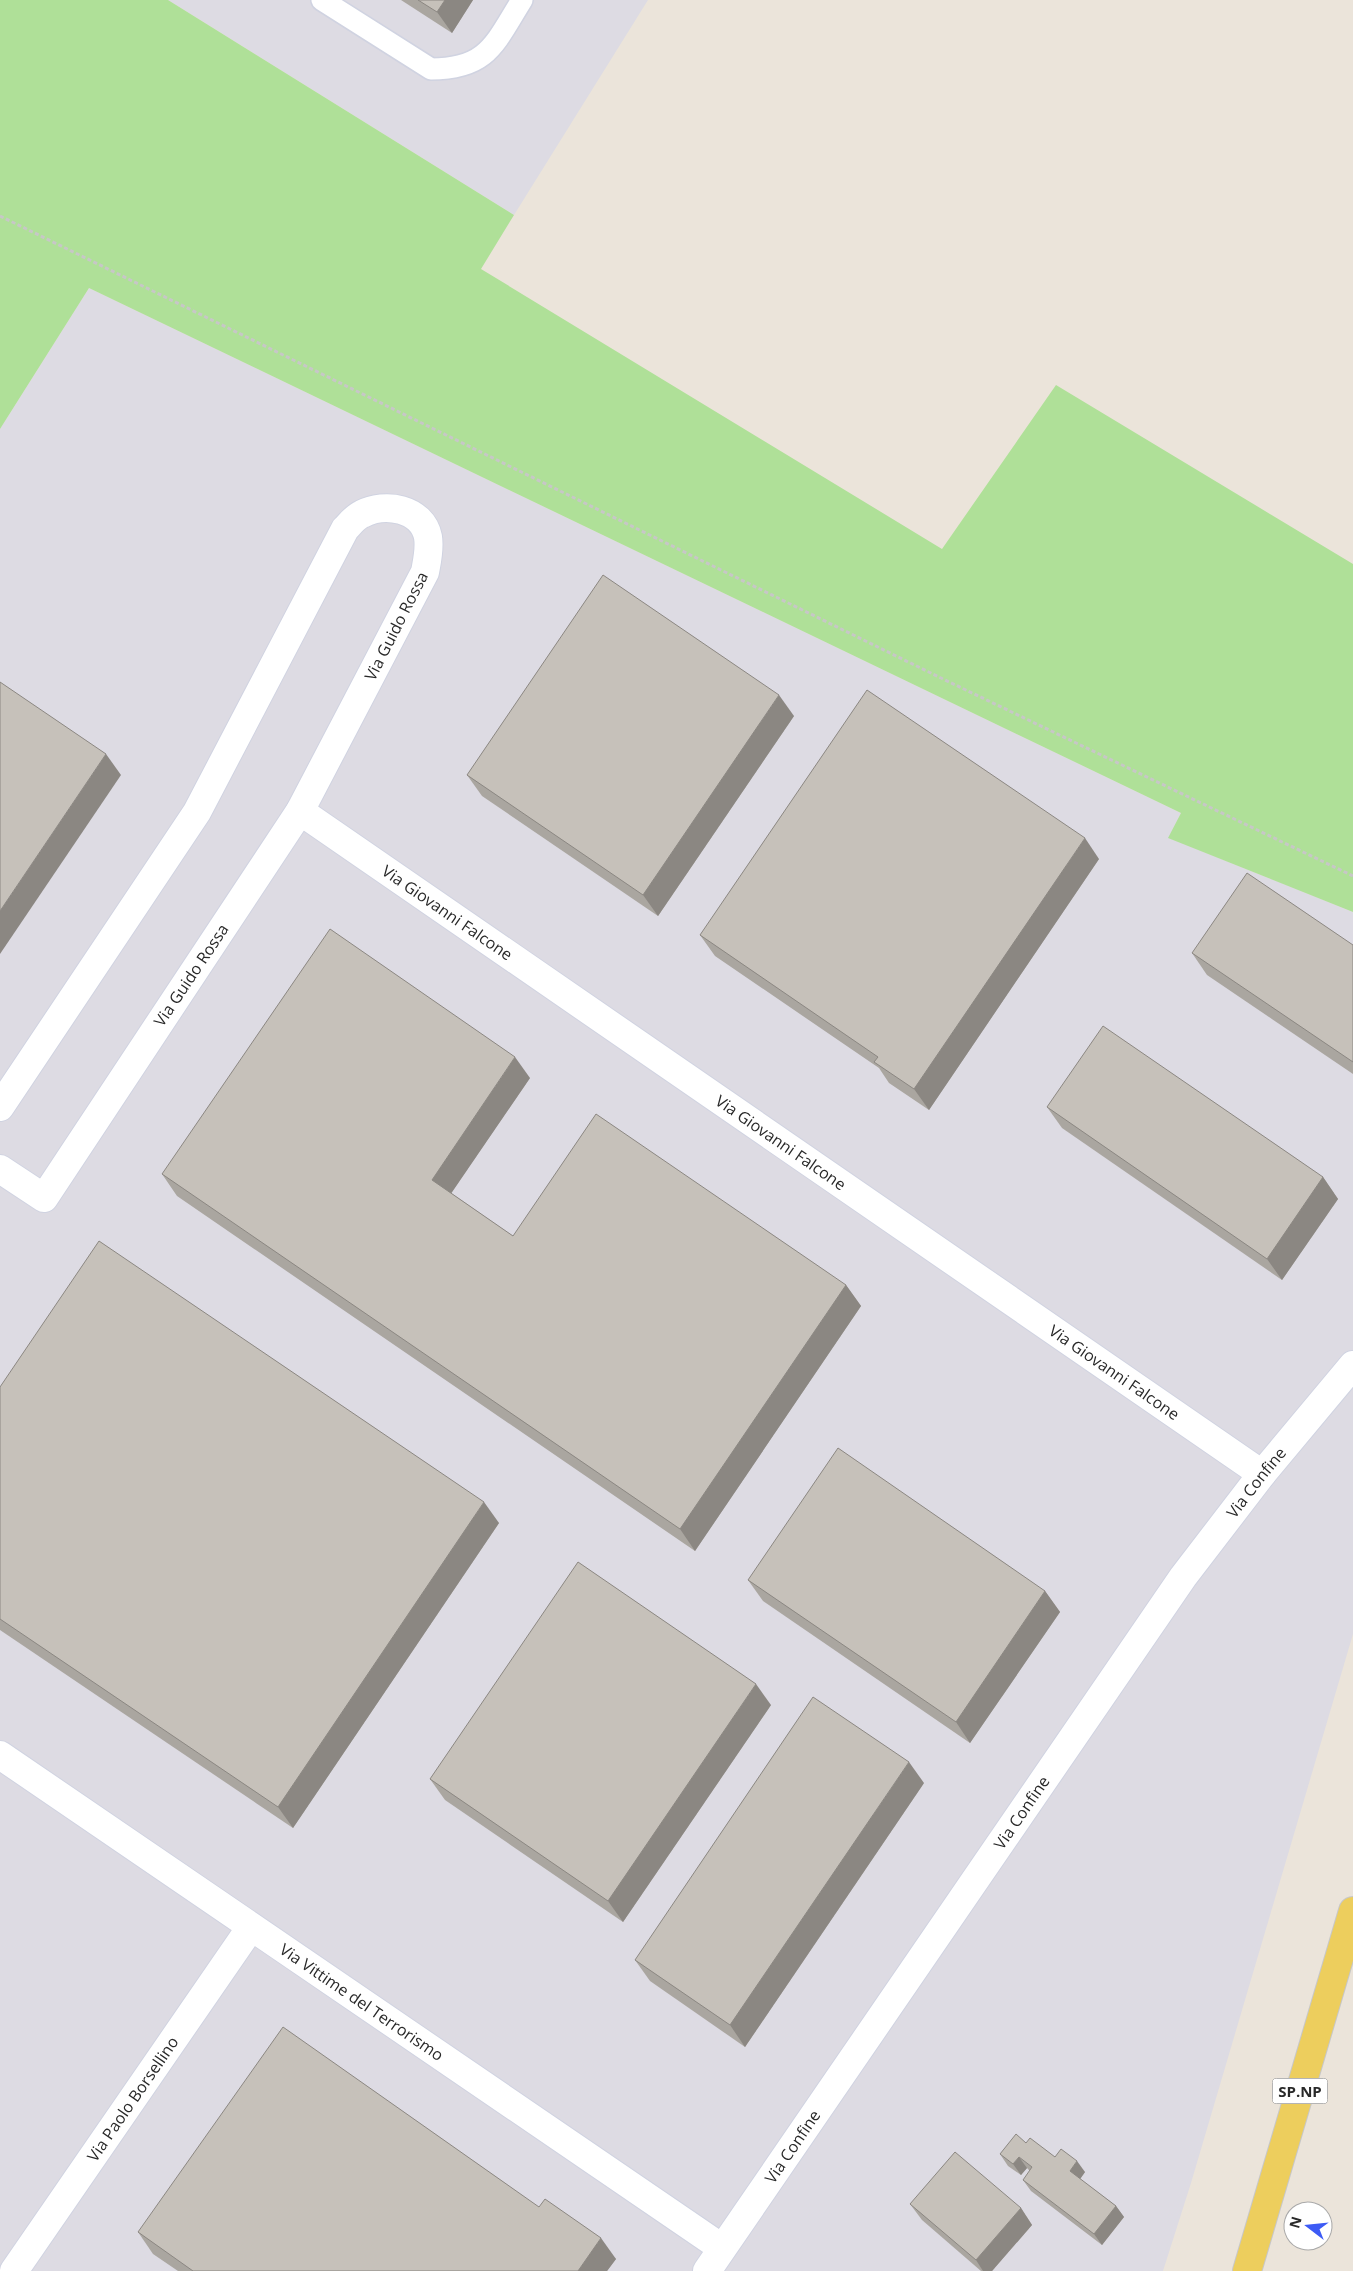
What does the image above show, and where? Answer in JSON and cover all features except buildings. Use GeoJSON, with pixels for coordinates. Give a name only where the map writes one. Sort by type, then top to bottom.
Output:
{"type":"FeatureCollection","features":[{"type":"Feature","properties":{"kind":"main road","name":"SP.NP"},"geometry":{"type":"LineString","coordinates":[[1247,2271],[1353,1911]]}},
{"type":"Feature","properties":{"kind":"street","name":"Via Guido Rossa"},"geometry":{"type":"LineString","coordinates":[[0,1107],[197,812],[345,529],[359,515],[373,509],[392,507],[411,514],[423,524],[428,537],[429,551],[425,572],[300,811],[44,1198],[0,1169]]}},
{"type":"Feature","properties":{"kind":"street","name":"Via Giovanni Falcone"},"geometry":{"type":"LineString","coordinates":[[300,811],[1262,1474]]}},
{"type":"Feature","properties":{"kind":"street","name":"Via Confine"},"geometry":{"type":"LineString","coordinates":[[708,2271],[1183,1577],[1262,1474],[1353,1365]]}},
{"type":"Feature","properties":{"kind":"street","name":"Via Vittime del Terrorismo"},"geometry":{"type":"LineString","coordinates":[[0,1755],[722,2248]]}},
{"type":"Feature","properties":{"kind":"street","name":"Via Paolo Borsellino"},"geometry":{"type":"LineString","coordinates":[[14,2271],[251,1927]]}},
{"type":"Feature","properties":{"kind":"lane"},"geometry":{"type":"LineString","coordinates":[[322,0],[432,69],[452,69],[473,64],[492,49],[522,0]]}},
{"type":"Feature","properties":{"kind":"path"},"geometry":{"type":"LineString","coordinates":[[0,216],[943,679],[1353,876]]}},
{"type":"Feature","properties":{"kind":"shaded area"},"geometry":{"type":"Polygon","coordinates":[[[168,0],[648,0],[514,215],[168,0]]]}},
{"type":"Feature","properties":{"kind":"shaded area"},"geometry":{"type":"Polygon","coordinates":[[[89,288],[1181,813],[1169,838],[1353,912],[1353,1634],[1191,2183],[1163,2271],[0,2271],[0,429],[89,288]]]}},
{"type":"Feature","properties":{"kind":"green space"},"geometry":{"type":"Polygon","coordinates":[[[0,0],[168,0],[514,215],[481,269],[942,549],[1056,385],[1353,564],[1353,912],[1168,838],[1181,813],[89,288],[0,429],[0,0]]]}}]}
